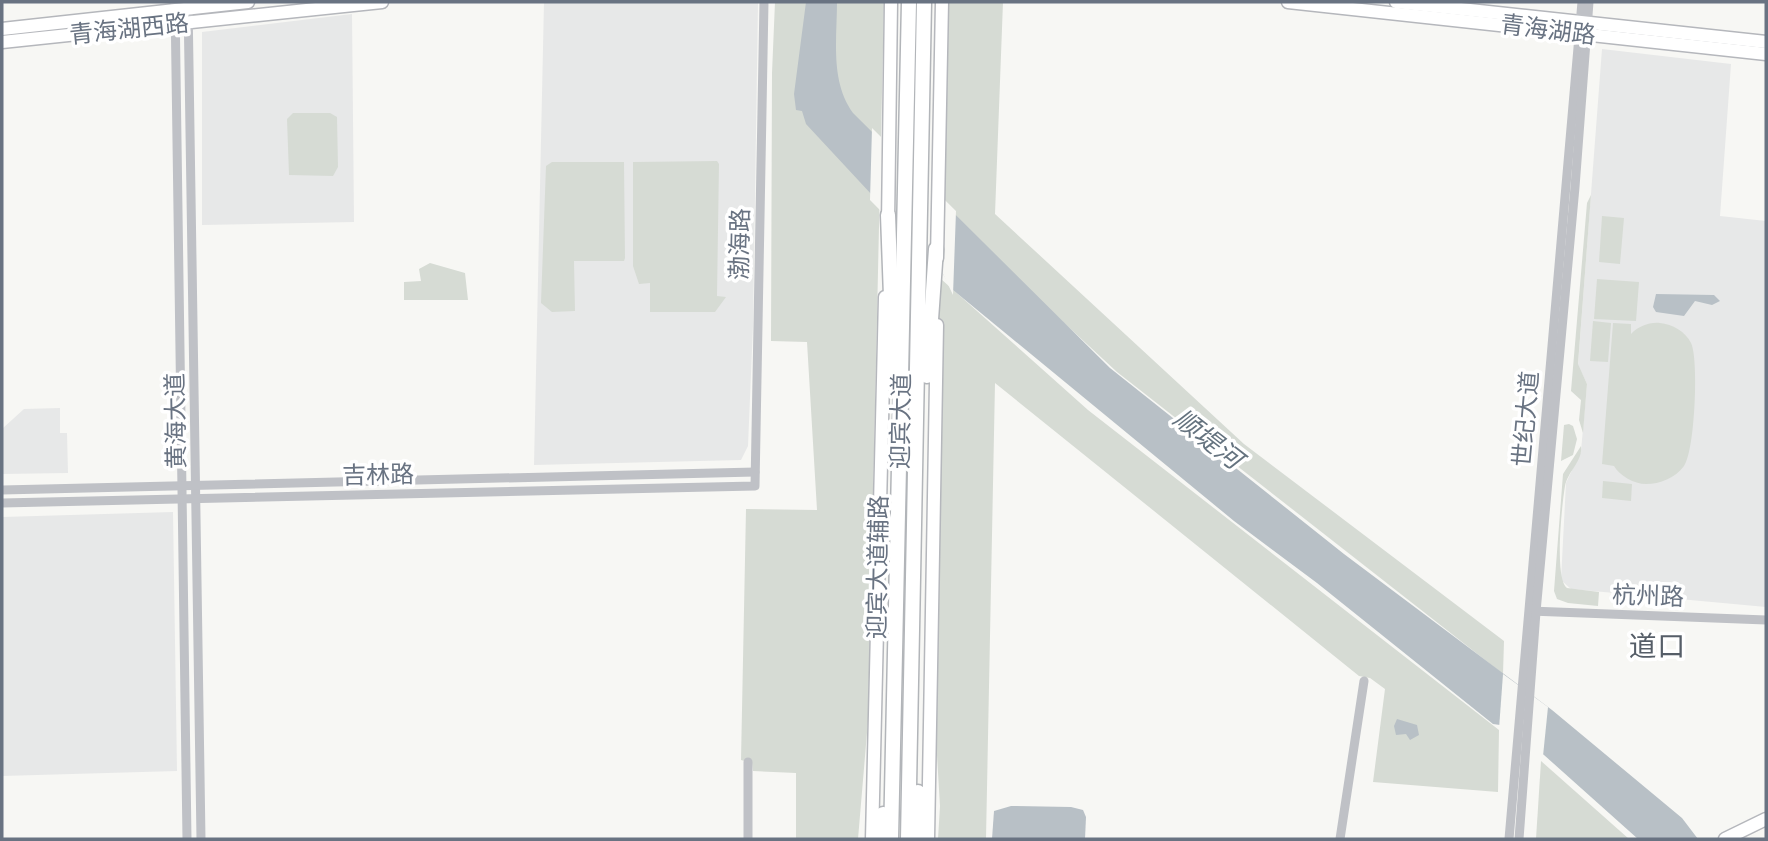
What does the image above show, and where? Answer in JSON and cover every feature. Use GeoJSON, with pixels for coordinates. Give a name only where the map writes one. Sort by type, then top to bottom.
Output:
{"type":"FeatureCollection","features":[{"type":"Feature","properties":{"kind":"highway","name":"迎宾大道"},"geometry":{"type":"LineString","coordinates":[[891,839],[909,2]]}},
{"type":"Feature","properties":{"kind":"highway","name":"迎宾大道"},"geometry":{"type":"LineString","coordinates":[[908,839],[924,2]]}},
{"type":"Feature","properties":{"kind":"highway"},"geometry":{"type":"LineString","coordinates":[[888,221],[894,395],[891,521],[897,591]]}},
{"type":"Feature","properties":{"kind":"highway"},"geometry":{"type":"LineString","coordinates":[[915,478],[925,415],[936,249]]}},
{"type":"Feature","properties":{"kind":"highway"},"geometry":{"type":"LineString","coordinates":[[880,839],[890,645],[897,611]]}},
{"type":"Feature","properties":{"kind":"highway"},"geometry":{"type":"LineString","coordinates":[[912,638],[919,672],[919,839]]}},
{"type":"Feature","properties":{"kind":"main road","name":"青海湖西路"},"geometry":{"type":"LineString","coordinates":[[2,29],[182,6],[248,2]]}},
{"type":"Feature","properties":{"kind":"main road","name":"青海湖西路"},"geometry":{"type":"LineString","coordinates":[[2,42],[382,2]]}},
{"type":"Feature","properties":{"kind":"main road","name":"迎宾大道辅路"},"geometry":{"type":"LineString","coordinates":[[872,839],[891,2]]}},
{"type":"Feature","properties":{"kind":"main road"},"geometry":{"type":"LineString","coordinates":[[936,249],[942,2]]}},
{"type":"Feature","properties":{"kind":"main road","name":"青海湖路"},"geometry":{"type":"LineString","coordinates":[[1288,2],[1766,42]]}},
{"type":"Feature","properties":{"kind":"main road","name":"青海湖路"},"geometry":{"type":"LineString","coordinates":[[1396,2],[1766,54]]}},
{"type":"Feature","properties":{"kind":"main road"},"geometry":{"type":"LineString","coordinates":[[928,839],[935,282]]}},
{"type":"Feature","properties":{"kind":"main road"},"geometry":{"type":"LineString","coordinates":[[1725,839],[1766,819]]}},
{"type":"Feature","properties":{"kind":"street","name":"渤海路"},"geometry":{"type":"LineString","coordinates":[[755,486],[764,2]]}},
{"type":"Feature","properties":{"kind":"street","name":"世纪大道"},"geometry":{"type":"LineString","coordinates":[[1519,839],[1526,687],[1583,28],[1582,2]]}},
{"type":"Feature","properties":{"kind":"street","name":"世纪大道"},"geometry":{"type":"LineString","coordinates":[[1583,28],[1589,2]]}},
{"type":"Feature","properties":{"kind":"street","name":"黄海大道"},"geometry":{"type":"LineString","coordinates":[[182,6],[187,839]]}},
{"type":"Feature","properties":{"kind":"street","name":"黄海大道"},"geometry":{"type":"LineString","coordinates":[[182,24],[197,485],[201,839]]}},
{"type":"Feature","properties":{"kind":"street","name":"吉林路"},"geometry":{"type":"LineString","coordinates":[[2,489],[755,472]]}},
{"type":"Feature","properties":{"kind":"street","name":"吉林路"},"geometry":{"type":"LineString","coordinates":[[2,503],[755,486]]}},
{"type":"Feature","properties":{"kind":"street","name":"杭州路"},"geometry":{"type":"LineString","coordinates":[[1532,611],[1766,620]]}},
{"type":"Feature","properties":{"kind":"street"},"geometry":{"type":"LineString","coordinates":[[1340,839],[1364,681]]}},
{"type":"Feature","properties":{"kind":"street","name":"世纪大道"},"geometry":{"type":"LineString","coordinates":[[1509,839],[1517,741],[1526,687]]}},
{"type":"Feature","properties":{"kind":"street"},"geometry":{"type":"LineString","coordinates":[[748,762],[748,839]]}},
{"type":"Feature","properties":{"kind":"shaded area"},"geometry":{"type":"Polygon","coordinates":[[[544,2],[758,2],[753,326],[748,446],[741,460],[534,465],[544,2]]]}},
{"type":"Feature","properties":{"kind":"shaded area"},"geometry":{"type":"Polygon","coordinates":[[[775,2],[884,2],[868,721],[858,839],[796,839],[796,773],[753,771],[752,763],[741,760],[746,509],[817,510],[807,342],[771,341],[772,73],[775,2]]]}},
{"type":"Feature","properties":{"kind":"shaded area"},"geometry":{"type":"Polygon","coordinates":[[[806,2],[837,2],[838,74],[846,101],[853,113],[1110,368],[1344,554],[1552,710],[1682,818],[1698,839],[1638,839],[1544,755],[1500,725],[1493,724],[1317,583],[1234,521],[953,290],[938,266],[806,124],[802,111],[796,110],[794,94],[806,2]]]}},
{"type":"Feature","properties":{"kind":"shaded area"},"geometry":{"type":"Polygon","coordinates":[[[942,2],[1003,2],[995,214],[1244,444],[1504,641],[1503,674],[1117,372],[937,205],[942,2]]]}},
{"type":"Feature","properties":{"kind":"shaded area"},"geometry":{"type":"Polygon","coordinates":[[[352,14],[354,222],[202,225],[202,32],[352,14]]]}},
{"type":"Feature","properties":{"kind":"shaded area"},"geometry":{"type":"Polygon","coordinates":[[[1602,49],[1731,64],[1720,216],[1766,221],[1766,607],[1571,589],[1561,580],[1566,483],[1581,451],[1587,384],[1578,365],[1602,49]]]}},
{"type":"Feature","properties":{"kind":"shaded area"},"geometry":{"type":"Polygon","coordinates":[[[293,113],[330,113],[337,117],[338,167],[333,176],[289,175],[287,119],[293,113]]]}},
{"type":"Feature","properties":{"kind":"shaded area"},"geometry":{"type":"Polygon","coordinates":[[[717,161],[717,296],[726,297],[715,312],[650,312],[650,283],[639,284],[633,266],[633,162],[717,161]]]}},
{"type":"Feature","properties":{"kind":"shaded area"},"geometry":{"type":"Polygon","coordinates":[[[552,162],[624,162],[625,258],[624,261],[574,261],[575,311],[552,312],[541,303],[546,166],[552,162]]]}},
{"type":"Feature","properties":{"kind":"shaded area"},"geometry":{"type":"Polygon","coordinates":[[[1591,195],[1578,364],[1587,384],[1583,433],[1579,420],[1581,400],[1571,391],[1587,203],[1591,195]]]}},
{"type":"Feature","properties":{"kind":"shaded area"},"geometry":{"type":"Polygon","coordinates":[[[1602,216],[1624,218],[1620,264],[1599,262],[1602,216]]]}},
{"type":"Feature","properties":{"kind":"shaded area"},"geometry":{"type":"Polygon","coordinates":[[[430,263],[465,273],[468,300],[404,300],[404,282],[421,281],[419,269],[430,263]]]}},
{"type":"Feature","properties":{"kind":"shaded area"},"geometry":{"type":"Polygon","coordinates":[[[941,279],[1088,410],[1499,730],[1498,792],[1373,782],[1385,689],[1370,678],[1359,676],[995,383],[986,839],[938,839],[940,806],[930,638],[936,284],[941,279]]]}},
{"type":"Feature","properties":{"kind":"shaded area"},"geometry":{"type":"Polygon","coordinates":[[[1597,279],[1639,282],[1636,321],[1594,319],[1597,279]]]}},
{"type":"Feature","properties":{"kind":"shaded area"},"geometry":{"type":"Polygon","coordinates":[[[1656,294],[1714,295],[1720,301],[1712,305],[1695,301],[1684,316],[1656,312],[1653,307],[1656,294]]]}},
{"type":"Feature","properties":{"kind":"shaded area"},"geometry":{"type":"Polygon","coordinates":[[[1593,321],[1611,323],[1608,362],[1590,361],[1593,321]]]}},
{"type":"Feature","properties":{"kind":"shaded area"},"geometry":{"type":"Polygon","coordinates":[[[1613,323],[1631,324],[1631,334],[1648,324],[1665,324],[1682,332],[1691,343],[1695,385],[1688,457],[1676,474],[1657,483],[1637,483],[1614,466],[1602,464],[1613,323]]]}},
{"type":"Feature","properties":{"kind":"shaded area"},"geometry":{"type":"Polygon","coordinates":[[[60,408],[60,433],[67,433],[68,473],[2,474],[2,429],[24,409],[60,408]]]}},
{"type":"Feature","properties":{"kind":"shaded area"},"geometry":{"type":"Polygon","coordinates":[[[1564,425],[1573,426],[1577,439],[1573,455],[1561,461],[1564,425]]]}},
{"type":"Feature","properties":{"kind":"shaded area"},"geometry":{"type":"Polygon","coordinates":[[[1581,446],[1580,456],[1565,486],[1560,540],[1561,570],[1567,588],[1599,592],[1598,606],[1568,603],[1557,599],[1554,591],[1563,474],[1581,446]]]}},
{"type":"Feature","properties":{"kind":"shaded area"},"geometry":{"type":"Polygon","coordinates":[[[1603,481],[1632,484],[1631,501],[1602,498],[1603,481]]]}},
{"type":"Feature","properties":{"kind":"shaded area"},"geometry":{"type":"Polygon","coordinates":[[[173,512],[177,771],[2,776],[2,517],[173,512]]]}},
{"type":"Feature","properties":{"kind":"shaded area"},"geometry":{"type":"Polygon","coordinates":[[[1397,719],[1417,725],[1419,735],[1410,740],[1406,734],[1396,735],[1394,726],[1397,719]]]}},
{"type":"Feature","properties":{"kind":"shaded area"},"geometry":{"type":"Polygon","coordinates":[[[1541,761],[1629,839],[1536,839],[1541,761]]]}},
{"type":"Feature","properties":{"kind":"shaded area"},"geometry":{"type":"Polygon","coordinates":[[[1011,806],[1071,807],[1083,810],[1086,817],[1085,839],[992,839],[994,811],[1011,806]]]}},
{"type":"Feature","properties":{"kind":"pier"},"geometry":{"type":"Polygon","coordinates":[[[872,128],[956,211],[953,295],[943,274],[870,200],[872,128]]]}},
{"type":"Feature","properties":{"kind":"pier"},"geometry":{"type":"Polygon","coordinates":[[[1503,674],[1548,707],[1543,756],[1499,729],[1503,674]]]}},
{"type":"Feature","properties":{"kind":"district","name":"道口"},"geometry":{"type":"Point","coordinates":[1657,646]}},
{"type":"Feature","properties":{"kind":"water label","name":"顺堤河"},"geometry":{"type":"Point","coordinates":[1208,439]}}]}
